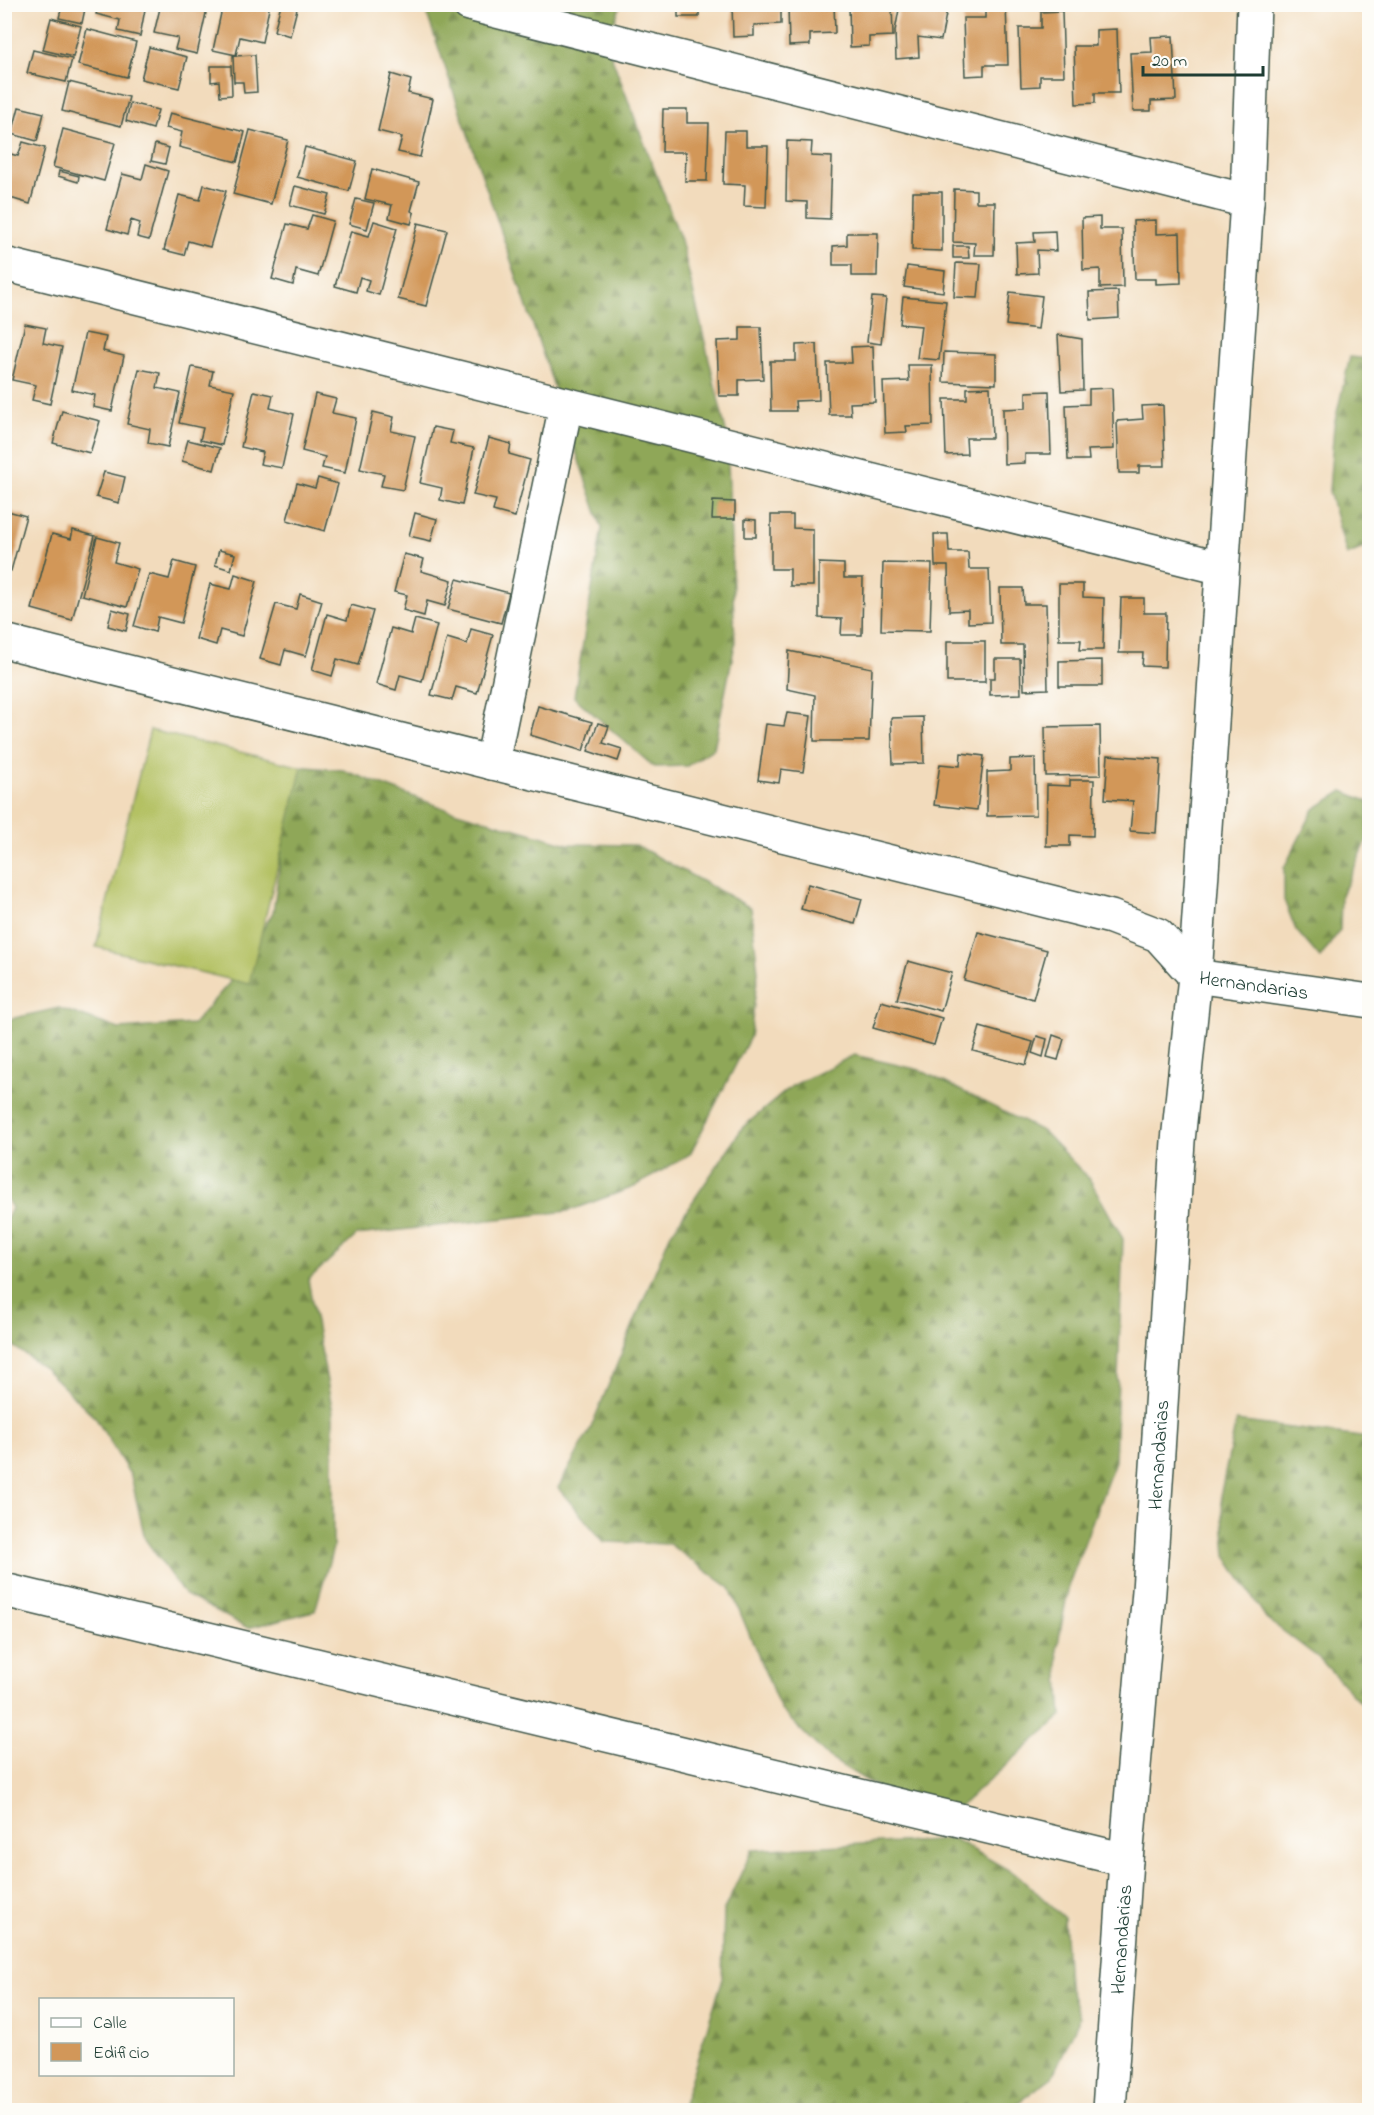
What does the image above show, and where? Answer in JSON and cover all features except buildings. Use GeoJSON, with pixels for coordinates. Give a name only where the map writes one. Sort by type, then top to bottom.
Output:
{"type":"FeatureCollection","features":[{"type":"Feature","properties":{"kind":"street"},"geometry":{"type":"LineString","coordinates":[[469,4],[1247,201]]}},
{"type":"Feature","properties":{"kind":"street"},"geometry":{"type":"LineString","coordinates":[[1195,976],[1247,201],[1254,4]]}},
{"type":"Feature","properties":{"kind":"street"},"geometry":{"type":"LineString","coordinates":[[4,264],[1222,568]]}},
{"type":"Feature","properties":{"kind":"street"},"geometry":{"type":"LineString","coordinates":[[492,763],[566,405]]}},
{"type":"Feature","properties":{"kind":"street"},"geometry":{"type":"LineString","coordinates":[[4,641],[1111,917],[1158,935],[1195,976]]}},
{"type":"Feature","properties":{"kind":"street","name":"Hernandarias"},"geometry":{"type":"LineString","coordinates":[[1109,2110],[1126,1860],[1149,1592],[1178,1141],[1195,976],[1370,1001]]}},
{"type":"Feature","properties":{"kind":"street"},"geometry":{"type":"LineString","coordinates":[[4,1590],[1126,1860]]}},
{"type":"Feature","properties":{"kind":"green space"},"geometry":{"type":"Polygon","coordinates":[[[424,5],[621,5],[606,42],[681,240],[727,436],[735,644],[714,748],[687,766],[654,767],[574,697],[602,528],[424,5]]]}},
{"type":"Feature","properties":{"kind":"green space"},"geometry":{"type":"Polygon","coordinates":[[[1350,357],[1369,359],[1370,545],[1347,555],[1329,491],[1334,425],[1350,357]]]}},
{"type":"Feature","properties":{"kind":"green space"},"geometry":{"type":"Polygon","coordinates":[[[150,730],[302,767],[249,984],[96,947],[150,730]]]}},
{"type":"Feature","properties":{"kind":"green space"},"geometry":{"type":"Polygon","coordinates":[[[294,766],[343,770],[443,808],[568,844],[636,845],[751,908],[758,972],[750,1037],[690,1154],[634,1187],[568,1211],[357,1235],[308,1280],[333,1413],[333,1548],[315,1611],[248,1628],[184,1594],[145,1539],[131,1476],[95,1417],[45,1369],[5,1340],[5,1222],[12,1208],[5,1196],[5,1020],[59,1008],[119,1029],[193,1024],[238,973],[273,912],[294,766]]]}},
{"type":"Feature","properties":{"kind":"green space"},"geometry":{"type":"Polygon","coordinates":[[[1343,791],[1369,802],[1368,838],[1341,897],[1340,930],[1320,958],[1296,930],[1284,900],[1284,868],[1314,809],[1343,791]]]}},
{"type":"Feature","properties":{"kind":"green space"},"geometry":{"type":"Polygon","coordinates":[[[854,1055],[920,1070],[1044,1132],[1090,1180],[1123,1239],[1115,1461],[1069,1584],[1057,1649],[1062,1716],[959,1807],[887,1793],[829,1758],[781,1710],[730,1588],[669,1544],[604,1542],[558,1488],[590,1430],[670,1235],[743,1127],[792,1086],[854,1055]]]}},
{"type":"Feature","properties":{"kind":"green space"},"geometry":{"type":"Polygon","coordinates":[[[1236,1421],[1369,1438],[1369,1712],[1320,1659],[1266,1618],[1226,1556],[1221,1492],[1236,1421]]]}},
{"type":"Feature","properties":{"kind":"green space"},"geometry":{"type":"Polygon","coordinates":[[[954,1839],[1019,1876],[1064,1918],[1068,1985],[1080,2017],[1052,2077],[1008,2110],[681,2110],[722,1981],[724,1910],[752,1850],[954,1839]]]}}]}
